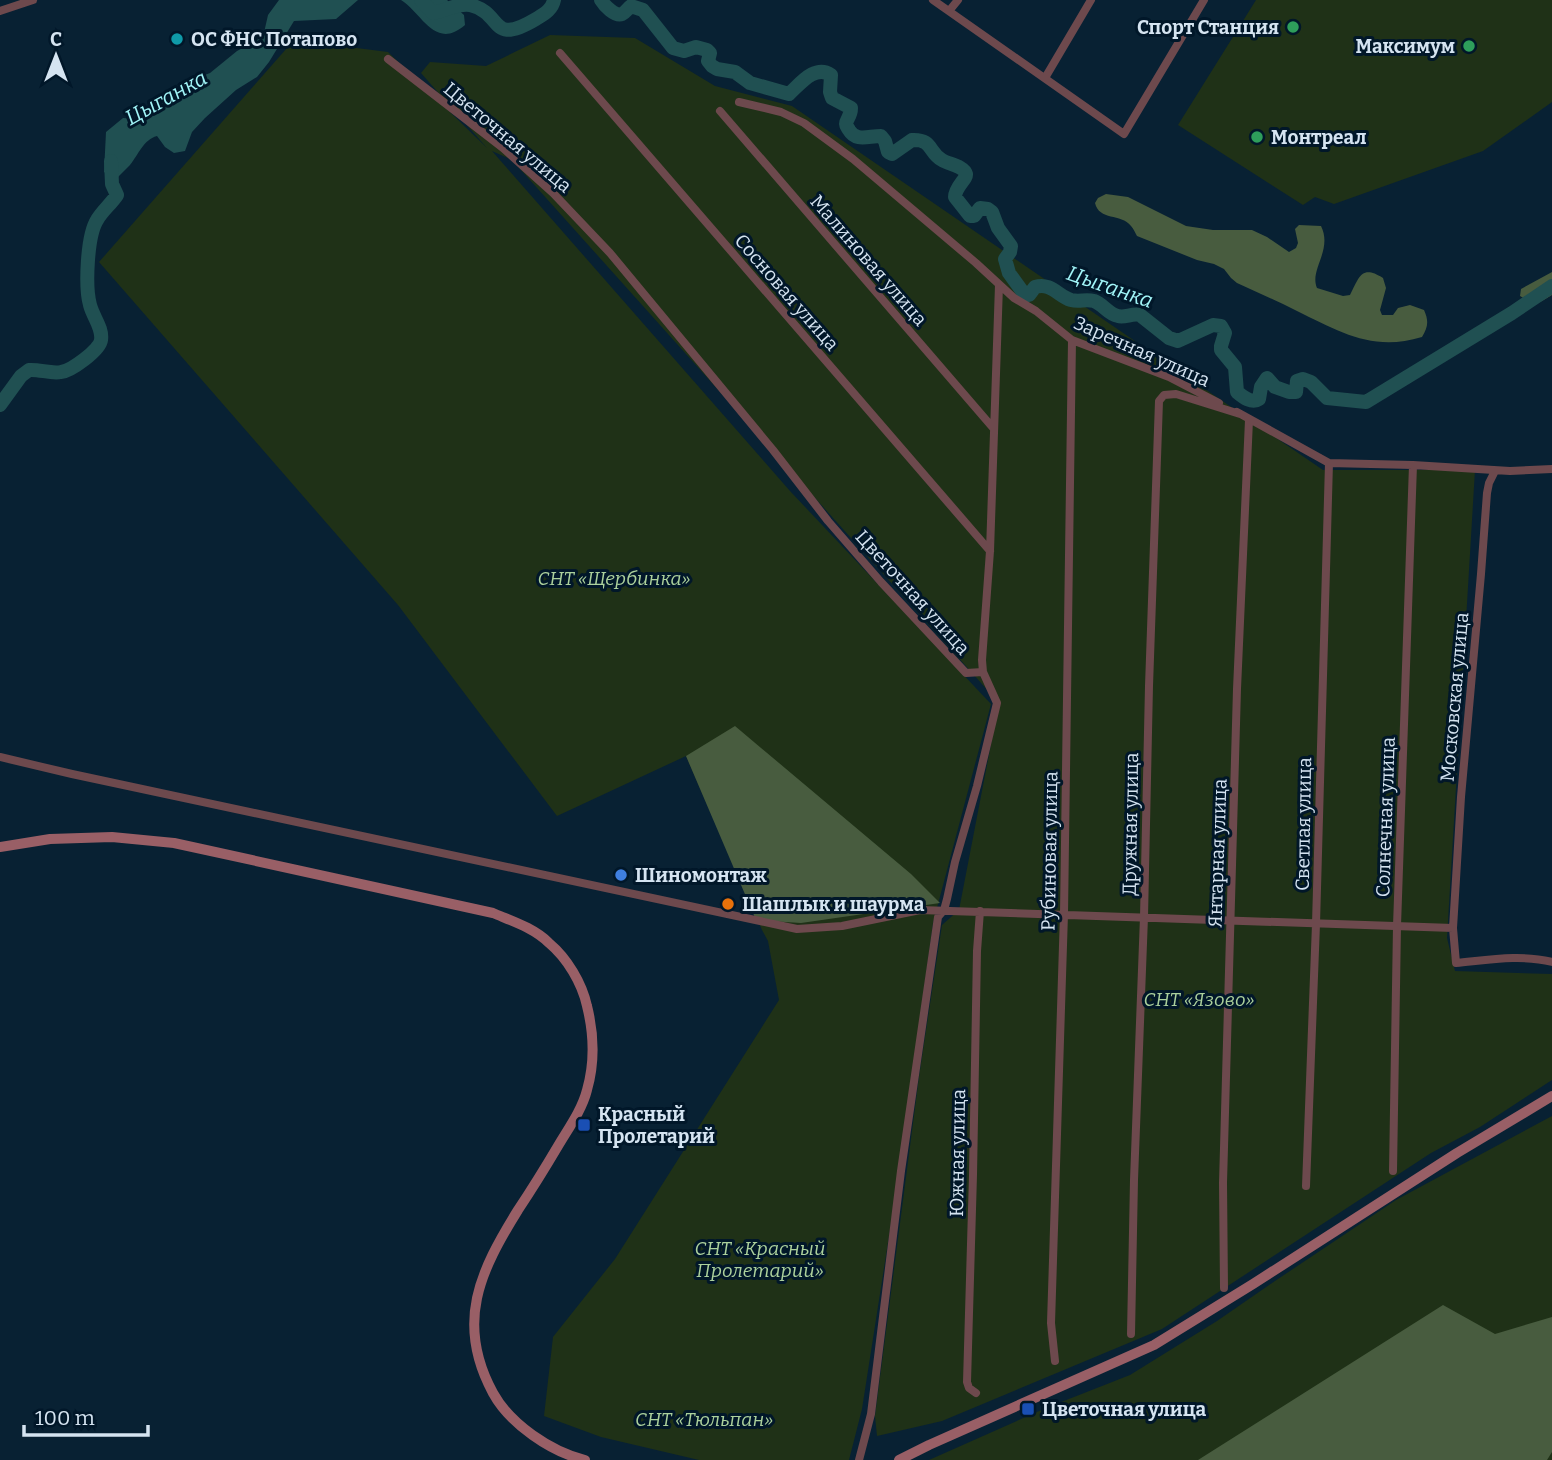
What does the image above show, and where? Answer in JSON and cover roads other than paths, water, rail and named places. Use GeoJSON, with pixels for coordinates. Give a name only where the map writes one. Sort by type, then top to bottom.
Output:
{"type":"FeatureCollection","features":[{"type":"Feature","properties":{"kind":"main road"},"geometry":{"type":"LineString","coordinates":[[0,847],[50,839],[111,837],[174,843],[493,913],[524,926],[549,942],[570,967],[585,995],[593,1030],[593,1061],[587,1092],[571,1125],[489,1260],[477,1293],[473,1321],[476,1349],[486,1381],[498,1402],[515,1422],[552,1447],[585,1460]]}},
{"type":"Feature","properties":{"kind":"main road"},"geometry":{"type":"LineString","coordinates":[[899,1460],[1154,1345],[1552,1096]]}},
{"type":"Feature","properties":{"kind":"street"},"geometry":{"type":"LineString","coordinates":[[0,11],[33,0]]}},
{"type":"Feature","properties":{"kind":"street"},"geometry":{"type":"LineString","coordinates":[[933,0],[1124,134],[1204,0]]}},
{"type":"Feature","properties":{"kind":"street"},"geometry":{"type":"LineString","coordinates":[[949,11],[958,0]]}},
{"type":"Feature","properties":{"kind":"street"},"geometry":{"type":"LineString","coordinates":[[1045,78],[1091,0]]}},
{"type":"Feature","properties":{"kind":"street","name":"Сосновая улица"},"geometry":{"type":"LineString","coordinates":[[560,52],[990,551]]}},
{"type":"Feature","properties":{"kind":"street","name":"Цветочная улица"},"geometry":{"type":"LineString","coordinates":[[388,59],[503,148],[553,193],[610,253],[774,450],[828,521],[881,582],[966,673],[983,672],[997,703],[944,910],[938,917],[901,1171],[871,1414],[859,1460]]}},
{"type":"Feature","properties":{"kind":"street","name":"Заречная улица"},"geometry":{"type":"LineString","coordinates":[[739,102],[780,112],[804,123],[853,159],[1014,298],[1036,311],[1072,340],[1169,377],[1329,463],[1495,471],[1552,469]]}},
{"type":"Feature","properties":{"kind":"street","name":"Малиновая улица"},"geometry":{"type":"LineString","coordinates":[[720,111],[994,429]]}},
{"type":"Feature","properties":{"kind":"street"},"geometry":{"type":"LineString","coordinates":[[983,672],[999,285]]}},
{"type":"Feature","properties":{"kind":"street","name":"Рубиновая улица"},"geometry":{"type":"LineString","coordinates":[[1055,1362],[1051,1310],[1064,914],[1072,340]]}},
{"type":"Feature","properties":{"kind":"street","name":"Дружная улица"},"geometry":{"type":"LineString","coordinates":[[1131,1334],[1159,401],[1164,395],[1176,394],[1240,414]]}},
{"type":"Feature","properties":{"kind":"street","name":"Янтарная улица"},"geometry":{"type":"LineString","coordinates":[[1224,1288],[1223,1183],[1237,689],[1249,419]]}},
{"type":"Feature","properties":{"kind":"street","name":"Светлая улица"},"geometry":{"type":"LineString","coordinates":[[1306,1186],[1329,463]]}},
{"type":"Feature","properties":{"kind":"street","name":"Солнечная улица"},"geometry":{"type":"LineString","coordinates":[[1393,1171],[1397,926],[1413,465]]}},
{"type":"Feature","properties":{"kind":"street","name":"Московская улица"},"geometry":{"type":"LineString","coordinates":[[1495,471],[1487,493],[1464,757],[1453,928],[1456,963],[1513,958],[1552,962]]}},
{"type":"Feature","properties":{"kind":"street"},"geometry":{"type":"LineString","coordinates":[[0,757],[797,929],[842,926],[920,910],[1453,928]]}},
{"type":"Feature","properties":{"kind":"street","name":"Южная улица"},"geometry":{"type":"LineString","coordinates":[[976,1393],[969,1388],[967,1382],[976,951],[980,911]]}},
{"type":"Feature","properties":{"kind":"water"},"geometry":{"type":"Polygon","coordinates":[[[279,0],[358,0],[336,19],[294,21],[257,77],[236,90],[205,118],[192,132],[185,151],[174,153],[165,147],[157,136],[145,144],[118,177],[111,177],[104,172],[106,132],[123,118],[138,119],[146,116],[171,88],[210,73],[237,51],[263,37],[268,15],[279,0]]]}},
{"type":"Feature","properties":{"kind":"water"},"geometry":{"type":"Polygon","coordinates":[[[401,0],[447,0],[464,15],[465,25],[454,32],[437,32],[401,0]]]}},
{"type":"Feature","properties":{"kind":"waterway","name":"Цыганка"},"geometry":{"type":"LineString","coordinates":[[421,0],[433,13],[470,5],[481,9],[498,26],[511,30],[545,13],[554,0]]}},
{"type":"Feature","properties":{"kind":"waterway","name":"Цыганка"},"geometry":{"type":"LineString","coordinates":[[601,0],[616,14],[622,14],[631,6],[643,10],[673,48],[684,51],[696,47],[707,50],[710,53],[708,61],[712,66],[735,72],[750,83],[789,94],[814,74],[825,72],[831,75],[832,98],[851,108],[846,124],[852,134],[863,138],[881,136],[888,152],[892,154],[912,140],[919,140],[927,144],[938,157],[965,171],[966,176],[955,197],[970,216],[974,216],[980,208],[992,212],[998,228],[1011,246],[1005,259],[1009,273],[1025,295],[1029,295],[1035,287],[1046,286],[1071,300],[1094,301],[1118,316],[1140,315],[1169,338],[1178,341],[1213,325],[1221,326],[1225,333],[1221,350],[1235,367],[1237,392],[1251,400],[1259,399],[1261,387],[1267,378],[1275,387],[1289,392],[1296,392],[1297,381],[1303,379],[1311,382],[1327,398],[1366,402],[1552,286]]}},
{"type":"Feature","properties":{"kind":"waterway","name":"Цыганка"},"geometry":{"type":"LineString","coordinates":[[0,405],[21,376],[29,370],[66,371],[96,349],[101,340],[101,331],[88,297],[88,262],[94,228],[99,217],[117,195],[112,184],[111,161]]}},
{"type":"Feature","properties":{"kind":"place","name":"Спорт Станция"},"geometry":{"type":"Point","coordinates":[1293,27]}},
{"type":"Feature","properties":{"kind":"place","name":"ОС ФНС Потапово"},"geometry":{"type":"Point","coordinates":[177,39]}},
{"type":"Feature","properties":{"kind":"place","name":"Максимум"},"geometry":{"type":"Point","coordinates":[1469,46]}},
{"type":"Feature","properties":{"kind":"place","name":"Монтреал"},"geometry":{"type":"Point","coordinates":[1257,137]}},
{"type":"Feature","properties":{"kind":"place","name":"Шиномонтаж"},"geometry":{"type":"Point","coordinates":[621,875]}},
{"type":"Feature","properties":{"kind":"place","name":"Шашлык и шаурма"},"geometry":{"type":"Point","coordinates":[728,904]}},
{"type":"Feature","properties":{"kind":"place","name":"Красный Пролетарий"},"geometry":{"type":"Point","coordinates":[584,1125]}},
{"type":"Feature","properties":{"kind":"place","name":"Цветочная улица"},"geometry":{"type":"Point","coordinates":[1028,1409]}},
{"type":"Feature","properties":{"kind":"park label","name":"СНТ «Щербинка»"},"geometry":{"type":"Point","coordinates":[614,578]}},
{"type":"Feature","properties":{"kind":"park label","name":"СНТ «Язово»"},"geometry":{"type":"Point","coordinates":[1199,999]}},
{"type":"Feature","properties":{"kind":"park label","name":"СНТ «Красный Пролетарий»"},"geometry":{"type":"Point","coordinates":[760,1259]}},
{"type":"Feature","properties":{"kind":"park label","name":"СНТ «Тюльпан»"},"geometry":{"type":"Point","coordinates":[704,1419]}}]}
